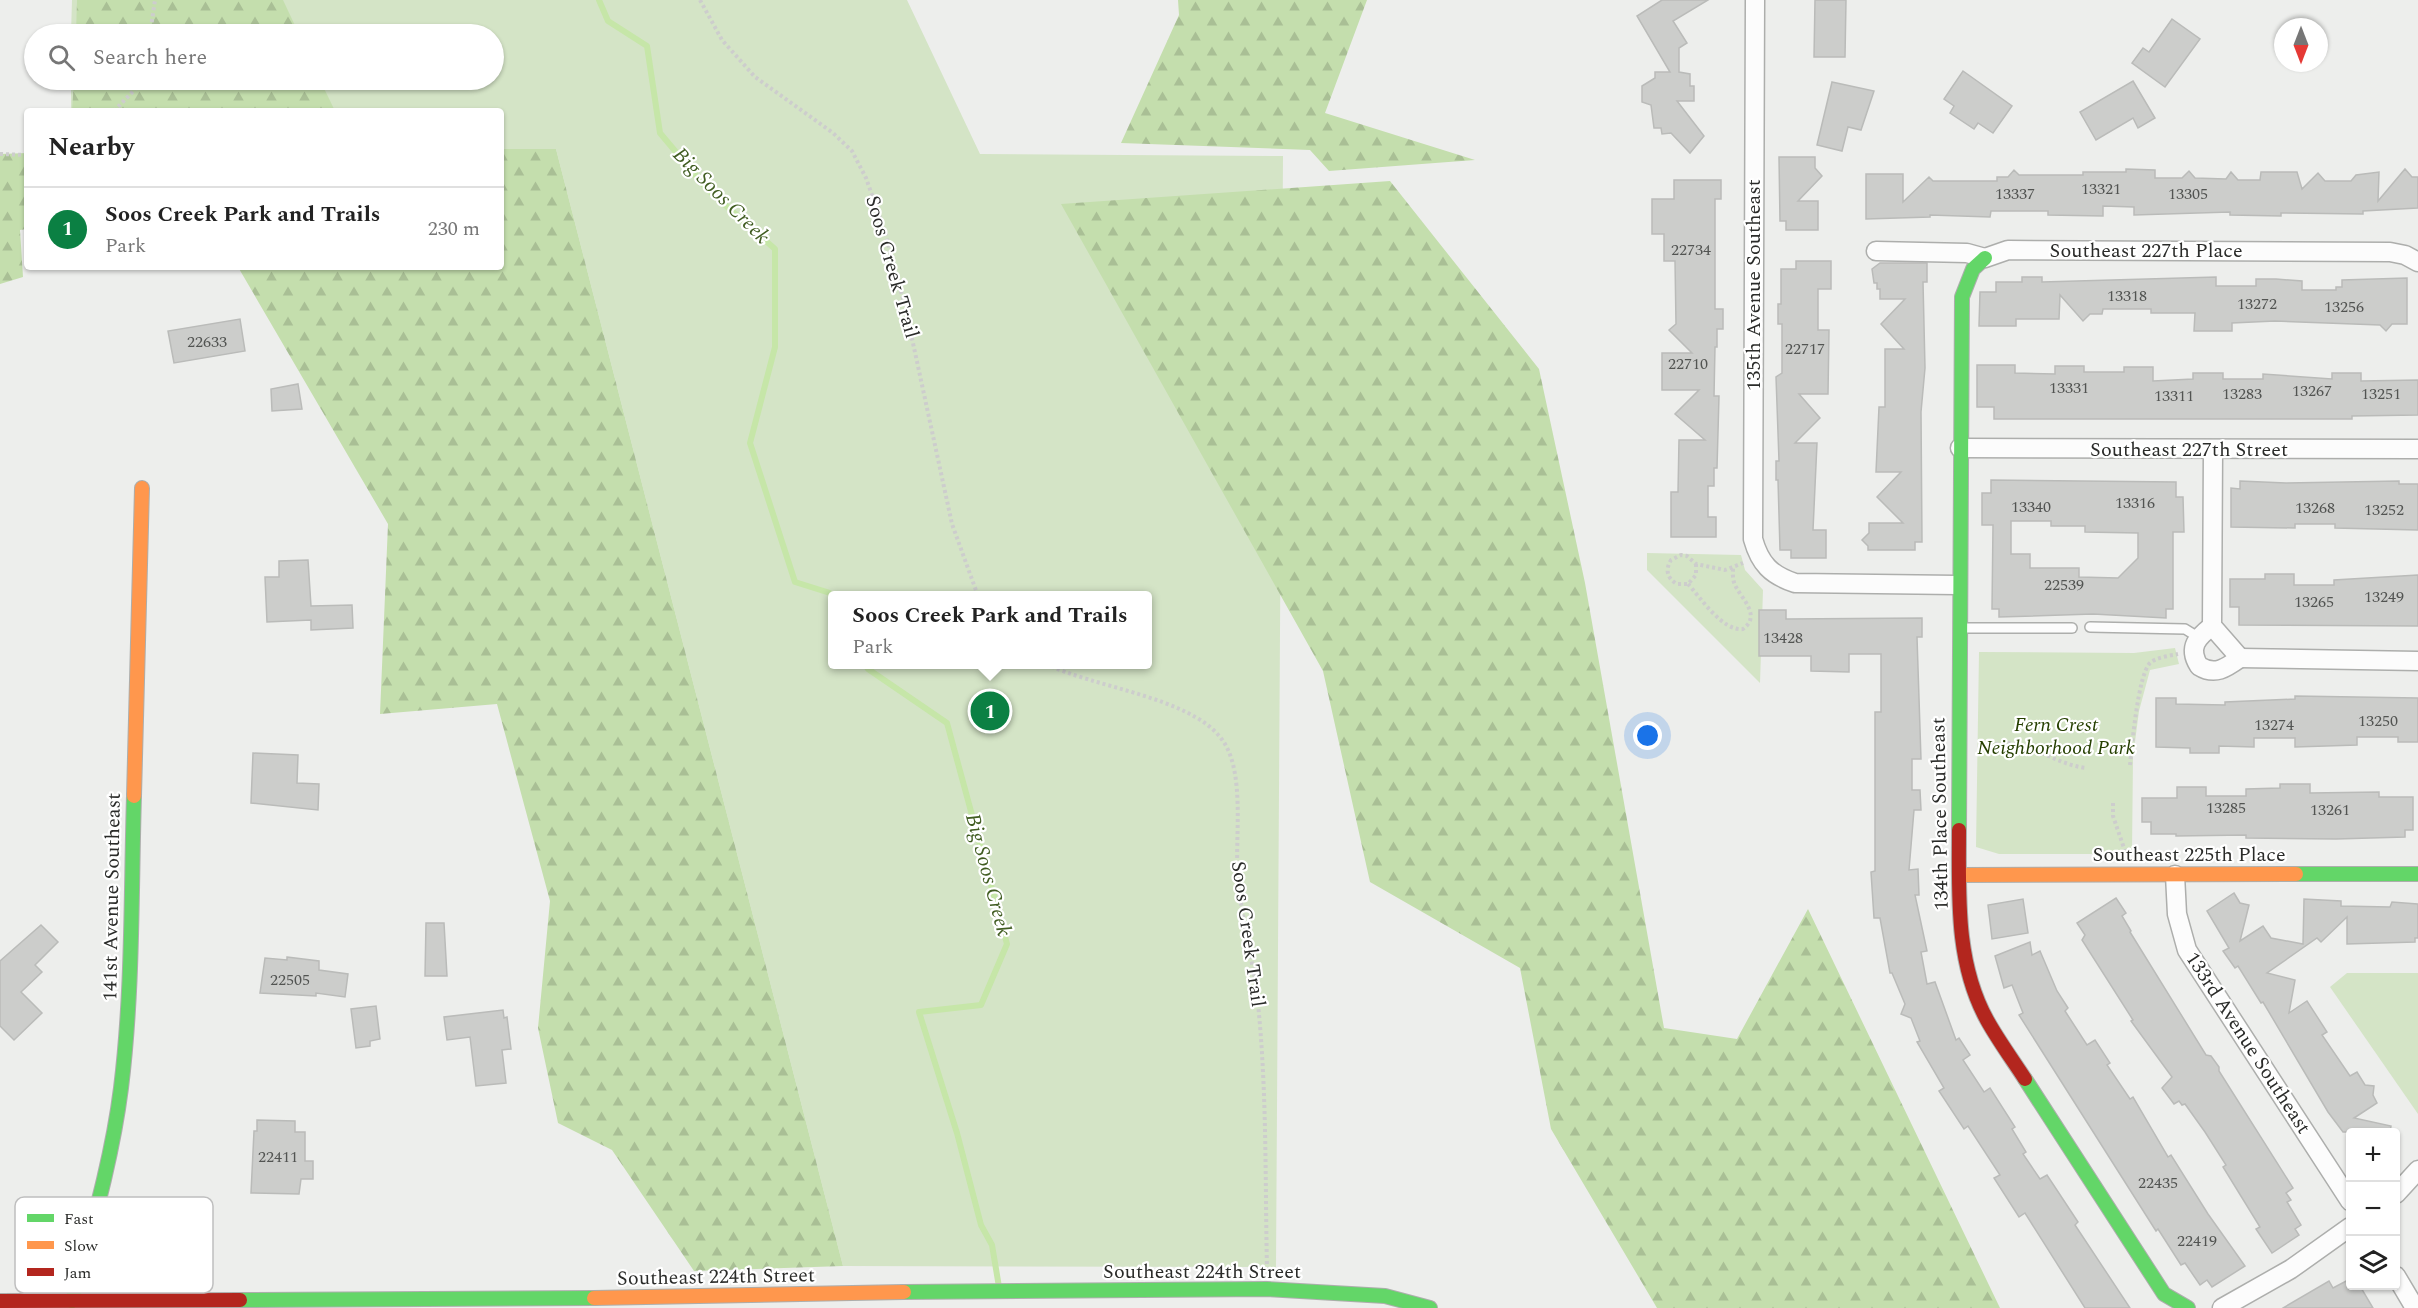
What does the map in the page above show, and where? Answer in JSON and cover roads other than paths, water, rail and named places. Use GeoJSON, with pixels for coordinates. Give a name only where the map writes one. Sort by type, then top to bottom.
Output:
{"type":"FeatureCollection","features":[{"type":"Feature","properties":{"kind":"street","name":"135th Avenue Southeast"},"geometry":{"type":"LineString","coordinates":[[1755,0],[1754,539],[1762,563],[1781,578],[1796,583],[1958,585]]}},
{"type":"Feature","properties":{"kind":"street","name":"Southeast 227th Place"},"geometry":{"type":"LineString","coordinates":[[1876,251],[1967,253],[1985,258],[2008,250],[2378,252],[2405,255],[2418,262]]}},
{"type":"Feature","properties":{"kind":"street","name":"134th Place Southeast"},"geometry":{"type":"LineString","coordinates":[[1985,258],[1973,268],[1962,297],[1958,628],[1959,875],[1964,951],[1973,989],[1986,1019],[2164,1294],[2187,1308]]}},
{"type":"Feature","properties":{"kind":"street","name":"Southeast 227th Street"},"geometry":{"type":"LineString","coordinates":[[1960,448],[2418,449]]}},
{"type":"Feature","properties":{"kind":"street"},"geometry":{"type":"LineString","coordinates":[[2213,450],[2212,626],[2240,658]]}},
{"type":"Feature","properties":{"kind":"street","name":"141st Avenue Southeast"},"geometry":{"type":"LineString","coordinates":[[101,1197],[121,1089],[128,1022],[142,488]]}},
{"type":"Feature","properties":{"kind":"street"},"geometry":{"type":"LineString","coordinates":[[2212,626],[2195,644],[2199,666],[2213,672],[2226,668],[2240,658],[2418,661]]}},
{"type":"Feature","properties":{"kind":"street","name":"133rd Avenue Southeast"},"geometry":{"type":"LineString","coordinates":[[2175,874],[2177,914],[2187,950],[2346,1196]]}},
{"type":"Feature","properties":{"kind":"street","name":"Southeast 225th Place"},"geometry":{"type":"LineString","coordinates":[[1959,875],[2418,874]]}},
{"type":"Feature","properties":{"kind":"street"},"geometry":{"type":"LineString","coordinates":[[2400,1190],[2418,1170]]}},
{"type":"Feature","properties":{"kind":"street"},"geometry":{"type":"LineString","coordinates":[[2222,1308],[2291,1269],[2346,1230]]}},
{"type":"Feature","properties":{"kind":"street"},"geometry":{"type":"LineString","coordinates":[[2400,1283],[2415,1308]]}},
{"type":"Feature","properties":{"kind":"street","name":"Southeast 224th Street"},"geometry":{"type":"LineString","coordinates":[[0,1300],[672,1299],[900,1293],[1267,1289],[1385,1296],[1430,1308]]}},
{"type":"Feature","properties":{"kind":"street","name":"141st Avenue Southeast"},"geometry":{"type":"LineString","coordinates":[[72,1301],[74,1293]]}},
{"type":"Feature","properties":{"kind":"lane"},"geometry":{"type":"LineString","coordinates":[[2090,627],[2185,629],[2195,644]]}},
{"type":"Feature","properties":{"kind":"lane"},"geometry":{"type":"LineString","coordinates":[[1958,628],[2072,628]]}},
{"type":"Feature","properties":{"kind":"waterway","name":"Big Soos Creek"},"geometry":{"type":"LineString","coordinates":[[599,0],[608,21],[647,46],[660,133],[707,189],[775,249],[775,347],[750,443],[795,582],[828,592]]}},
{"type":"Feature","properties":{"kind":"waterway","name":"Big Soos Creek"},"geometry":{"type":"LineString","coordinates":[[868,669],[947,723],[1007,944],[981,1005],[919,1012],[957,1133],[981,1225],[992,1245],[999,1287]]}},
{"type":"Feature","properties":{"kind":"place","name":"Soos Creek Park and Trails"},"geometry":{"type":"Point","coordinates":[990,711]}},
{"type":"Feature","properties":{"kind":"park label","name":"Fern Crest Neighborhood Park"},"geometry":{"type":"Point","coordinates":[2056,736]}}]}
